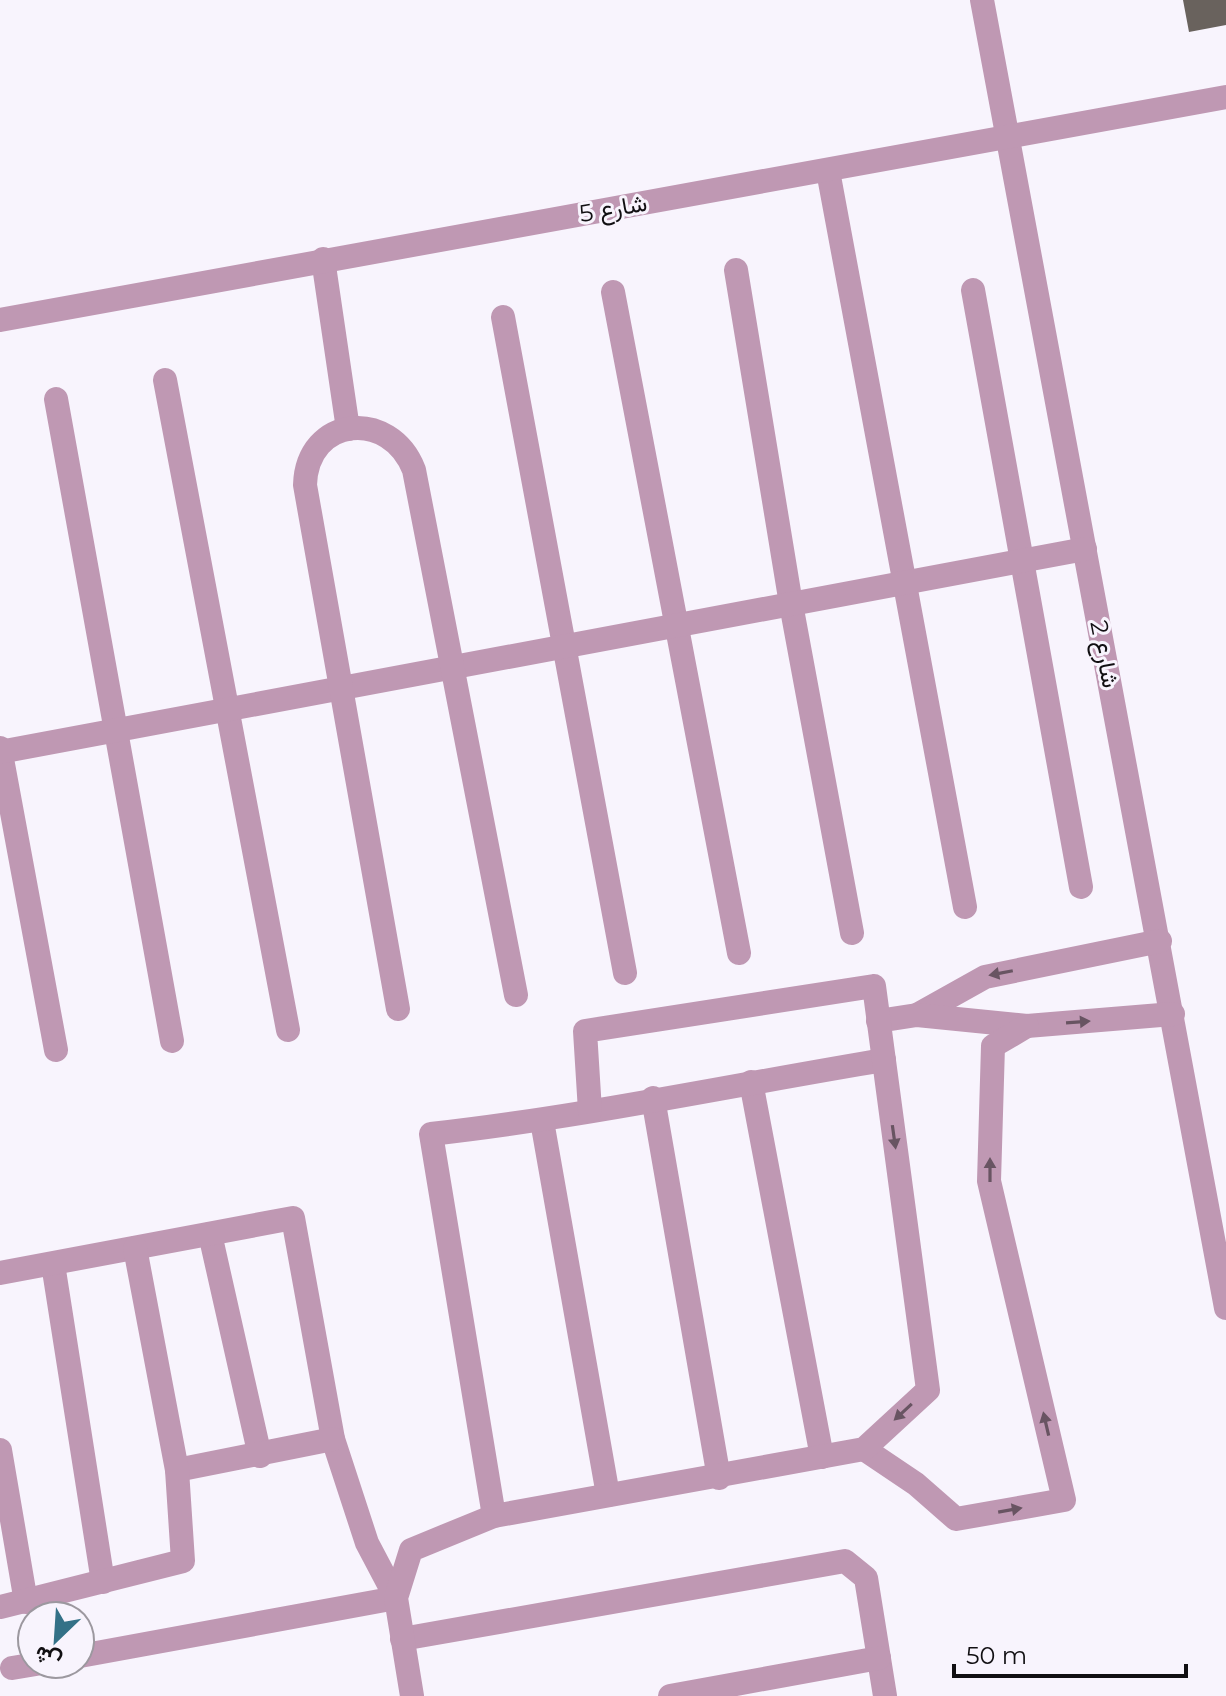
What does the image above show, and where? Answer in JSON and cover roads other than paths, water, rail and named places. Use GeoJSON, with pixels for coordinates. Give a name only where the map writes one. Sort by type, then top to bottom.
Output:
{"type":"FeatureCollection","features":[{"type":"Feature","properties":{"kind":"street","name":"شارع 2"},"geometry":{"type":"LineString","coordinates":[[982,0],[1160,941],[1226,1308]]}},
{"type":"Feature","properties":{"kind":"street","name":"شارع 5"},"geometry":{"type":"LineString","coordinates":[[0,320],[1226,97]]}},
{"type":"Feature","properties":{"kind":"street"},"geometry":{"type":"LineString","coordinates":[[828,171],[965,907]]}},
{"type":"Feature","properties":{"kind":"street"},"geometry":{"type":"LineString","coordinates":[[323,259],[348,429]]}},
{"type":"Feature","properties":{"kind":"street"},"geometry":{"type":"LineString","coordinates":[[736,270],[791,604],[852,933]]}},
{"type":"Feature","properties":{"kind":"street"},"geometry":{"type":"LineString","coordinates":[[973,290],[1081,887]]}},
{"type":"Feature","properties":{"kind":"street"},"geometry":{"type":"LineString","coordinates":[[613,292],[739,953]]}},
{"type":"Feature","properties":{"kind":"street"},"geometry":{"type":"LineString","coordinates":[[503,317],[625,973]]}},
{"type":"Feature","properties":{"kind":"street"},"geometry":{"type":"LineString","coordinates":[[165,380],[288,1030]]}},
{"type":"Feature","properties":{"kind":"street"},"geometry":{"type":"LineString","coordinates":[[56,399],[172,1041]]}},
{"type":"Feature","properties":{"kind":"street"},"geometry":{"type":"LineString","coordinates":[[398,1009],[305,485],[305,473],[316,449],[325,440],[348,429],[376,430],[389,436],[409,456],[516,995]]}},
{"type":"Feature","properties":{"kind":"street"},"geometry":{"type":"LineString","coordinates":[[56,1050],[0,751],[1085,549]]}},
{"type":"Feature","properties":{"kind":"street"},"geometry":{"type":"LineString","coordinates":[[917,1015],[985,977],[1160,941]]}},
{"type":"Feature","properties":{"kind":"street"},"geometry":{"type":"LineString","coordinates":[[396,1598],[411,1550],[494,1516],[719,1478],[864,1449],[928,1390],[874,986],[585,1031],[590,1111]]}},
{"type":"Feature","properties":{"kind":"street"},"geometry":{"type":"LineString","coordinates":[[878,1021],[917,1015],[1027,1026],[1173,1014]]}},
{"type":"Feature","properties":{"kind":"street"},"geometry":{"type":"LineString","coordinates":[[864,1449],[916,1484],[956,1519],[1064,1500],[989,1181],[993,1046],[1027,1026]]}},
{"type":"Feature","properties":{"kind":"street"},"geometry":{"type":"LineString","coordinates":[[494,1516],[431,1134],[542,1121],[653,1098],[884,1060]]}},
{"type":"Feature","properties":{"kind":"street"},"geometry":{"type":"LineString","coordinates":[[751,1082],[822,1457]]}},
{"type":"Feature","properties":{"kind":"street"},"geometry":{"type":"LineString","coordinates":[[653,1098],[719,1478]]}},
{"type":"Feature","properties":{"kind":"street"},"geometry":{"type":"LineString","coordinates":[[542,1121],[608,1495]]}},
{"type":"Feature","properties":{"kind":"street"},"geometry":{"type":"LineString","coordinates":[[0,1273],[293,1218],[333,1439],[367,1543],[396,1598],[412,1696]]}},
{"type":"Feature","properties":{"kind":"street"},"geometry":{"type":"LineString","coordinates":[[210,1234],[260,1456]]}},
{"type":"Feature","properties":{"kind":"street"},"geometry":{"type":"LineString","coordinates":[[34,1600],[183,1561],[177,1470],[135,1248]]}},
{"type":"Feature","properties":{"kind":"street"},"geometry":{"type":"LineString","coordinates":[[53,1264],[103,1582]]}},
{"type":"Feature","properties":{"kind":"street"},"geometry":{"type":"LineString","coordinates":[[177,1470],[260,1456],[333,1439]]}},
{"type":"Feature","properties":{"kind":"street"},"geometry":{"type":"LineString","coordinates":[[0,1450],[26,1600]]}},
{"type":"Feature","properties":{"kind":"street"},"geometry":{"type":"LineString","coordinates":[[402,1639],[845,1561],[866,1578],[885,1696]]}},
{"type":"Feature","properties":{"kind":"street"},"geometry":{"type":"LineString","coordinates":[[96,1653],[396,1598]]}},
{"type":"Feature","properties":{"kind":"street"},"geometry":{"type":"LineString","coordinates":[[670,1696],[879,1658]]}}]}
